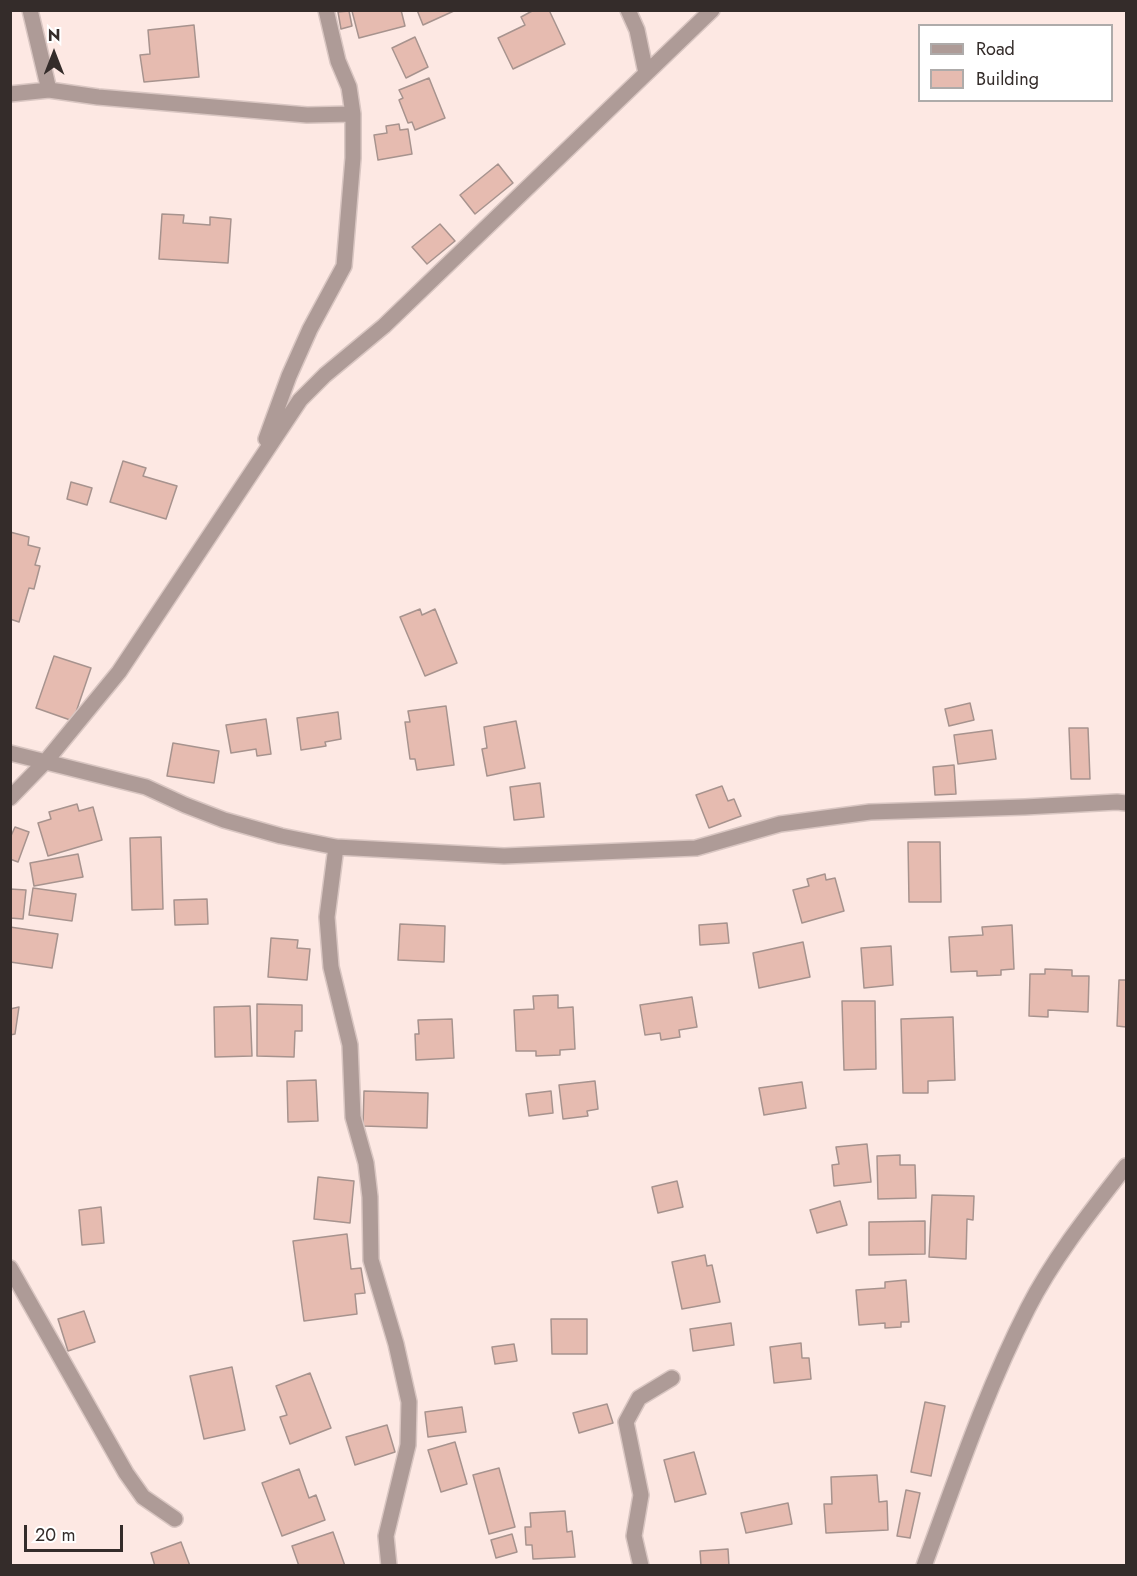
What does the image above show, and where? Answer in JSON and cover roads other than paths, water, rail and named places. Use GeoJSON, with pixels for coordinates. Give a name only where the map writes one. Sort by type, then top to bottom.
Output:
{"type":"FeatureCollection","features":[{"type":"Feature","properties":{"kind":"street"},"geometry":{"type":"LineString","coordinates":[[30,10],[48,90]]}},
{"type":"Feature","properties":{"kind":"street"},"geometry":{"type":"LineString","coordinates":[[257,461],[289,376],[310,329],[344,266],[354,158],[353,114],[349,87],[338,61],[326,10]]}},
{"type":"Feature","properties":{"kind":"street"},"geometry":{"type":"LineString","coordinates":[[628,10],[637,30],[646,73]]}},
{"type":"Feature","properties":{"kind":"street"},"geometry":{"type":"LineString","coordinates":[[10,798],[46,761],[119,672],[257,461],[300,400],[325,375],[384,326],[712,10]]}},
{"type":"Feature","properties":{"kind":"street"},"geometry":{"type":"LineString","coordinates":[[10,94],[48,90],[98,97],[296,114],[353,114]]}},
{"type":"Feature","properties":{"kind":"street"},"geometry":{"type":"LineString","coordinates":[[10,753],[146,787],[224,820],[281,836],[336,847],[504,856],[696,848],[780,824],[870,812],[1126,803]]}},
{"type":"Feature","properties":{"kind":"street"},"geometry":{"type":"LineString","coordinates":[[336,847],[327,917],[331,967],[350,1045],[353,1117],[366,1163],[370,1197],[371,1260],[396,1344],[409,1402],[408,1445],[386,1536],[389,1566]]}},
{"type":"Feature","properties":{"kind":"street"},"geometry":{"type":"LineString","coordinates":[[927,1564],[994,1380],[1029,1306],[1065,1246],[1126,1166]]}},
{"type":"Feature","properties":{"kind":"street"},"geometry":{"type":"LineString","coordinates":[[10,1268],[126,1473],[143,1497],[175,1519]]}},
{"type":"Feature","properties":{"kind":"street"},"geometry":{"type":"LineString","coordinates":[[642,1566],[634,1536],[641,1495],[626,1422],[639,1398],[672,1378]]}}]}
